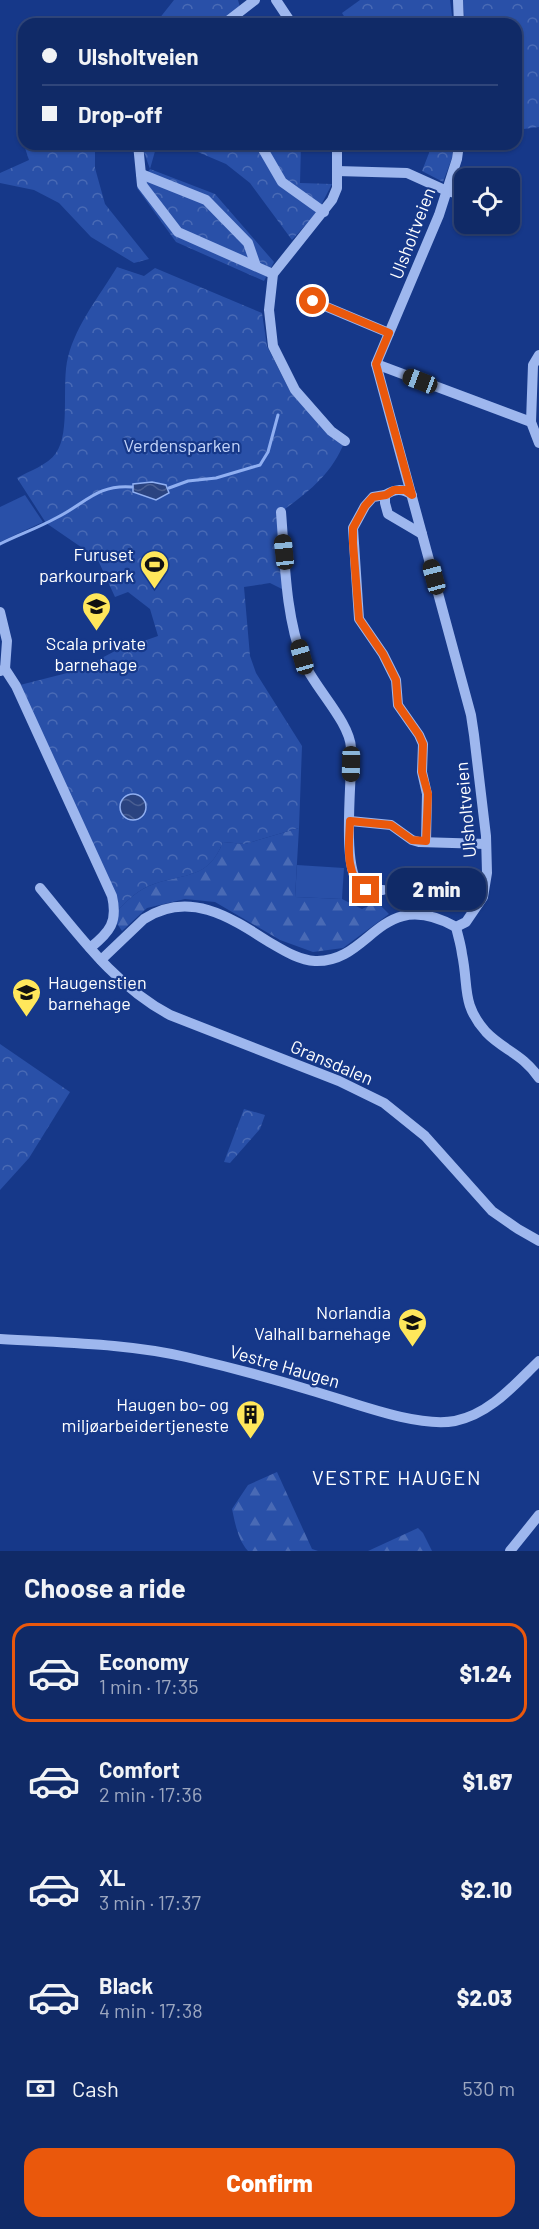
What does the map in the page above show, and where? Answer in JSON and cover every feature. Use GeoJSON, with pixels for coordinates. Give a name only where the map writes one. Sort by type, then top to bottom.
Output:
{"type":"FeatureCollection","features":[{"type":"Feature","properties":{"kind":"street"},"geometry":{"type":"LineString","coordinates":[[232,18],[255,0]]}},
{"type":"Feature","properties":{"kind":"street"},"geometry":{"type":"LineString","coordinates":[[276,0],[288,18]]}},
{"type":"Feature","properties":{"kind":"street"},"geometry":{"type":"LineString","coordinates":[[458,0],[459,18]]}},
{"type":"Feature","properties":{"kind":"street"},"geometry":{"type":"LineString","coordinates":[[139,150],[142,185],[177,232],[273,274]]}},
{"type":"Feature","properties":{"kind":"street"},"geometry":{"type":"LineString","coordinates":[[263,150],[282,182],[324,212]]}},
{"type":"Feature","properties":{"kind":"street"},"geometry":{"type":"LineString","coordinates":[[337,150],[337,188],[324,212],[273,274],[269,310],[273,346],[295,390],[332,431],[345,441]]}},
{"type":"Feature","properties":{"kind":"street","name":"Ulsholtveien"},"geometry":{"type":"LineString","coordinates":[[456,927],[466,922],[483,897],[487,873],[486,844],[471,715],[376,364],[424,254],[447,191],[458,150]]}},
{"type":"Feature","properties":{"kind":"street"},"geometry":{"type":"LineString","coordinates":[[337,171],[407,173],[454,193]]}},
{"type":"Feature","properties":{"kind":"street"},"geometry":{"type":"LineString","coordinates":[[141,174],[206,200],[248,243],[256,266]]}},
{"type":"Feature","properties":{"kind":"street"},"geometry":{"type":"LineString","coordinates":[[303,297],[389,333]]}},
{"type":"Feature","properties":{"kind":"street"},"geometry":{"type":"LineString","coordinates":[[539,355],[533,365],[531,422],[539,443]]}},
{"type":"Feature","properties":{"kind":"street"},"geometry":{"type":"LineString","coordinates":[[376,364],[531,422]]}},
{"type":"Feature","properties":{"kind":"street"},"geometry":{"type":"LineString","coordinates":[[412,495],[405,490],[394,490],[386,495],[373,497],[365,506],[353,528],[359,619],[383,654],[396,680],[398,705],[423,744],[422,772],[428,794],[426,841]]}},
{"type":"Feature","properties":{"kind":"street"},"geometry":{"type":"LineString","coordinates":[[386,495],[385,503],[388,514],[422,534]]}},
{"type":"Feature","properties":{"kind":"street"},"geometry":{"type":"LineString","coordinates":[[280,512],[290,611],[302,657],[309,674],[339,718],[352,745],[348,852],[357,881],[366,890],[383,891]]}},
{"type":"Feature","properties":{"kind":"street"},"geometry":{"type":"LineString","coordinates":[[0,612],[7,641],[2,670],[16,686],[112,896],[116,912],[110,927],[90,948]]}},
{"type":"Feature","properties":{"kind":"street"},"geometry":{"type":"LineString","coordinates":[[350,821],[391,825],[412,840],[486,844]]}},
{"type":"Feature","properties":{"kind":"street","name":"Gransdalen"},"geometry":{"type":"LineString","coordinates":[[40,888],[90,948],[135,994],[170,1015],[339,1081],[384,1103],[425,1136],[492,1211],[539,1241]]}},
{"type":"Feature","properties":{"kind":"street"},"geometry":{"type":"LineString","coordinates":[[101,960],[134,927],[151,914],[189,905],[234,920],[297,958],[315,961],[328,960],[340,955],[390,921],[403,916],[423,914],[456,927],[463,956],[466,996],[471,1013],[488,1034],[518,1054],[539,1078]]}},
{"type":"Feature","properties":{"kind":"street","name":"Vestre Haugen"},"geometry":{"type":"LineString","coordinates":[[0,1339],[136,1347],[258,1374],[411,1419],[438,1421],[454,1421],[473,1416],[499,1401],[539,1361]]}},
{"type":"Feature","properties":{"kind":"street"},"geometry":{"type":"LineString","coordinates":[[510,1551],[539,1515]]}},
{"type":"Feature","properties":{"kind":"green space"},"geometry":{"type":"Polygon","coordinates":[[[174,0],[238,0],[244,18],[160,18],[174,0]]]}},
{"type":"Feature","properties":{"kind":"green space"},"geometry":{"type":"Polygon","coordinates":[[[360,0],[450,0],[452,18],[345,18],[342,13],[360,0]]]}},
{"type":"Feature","properties":{"kind":"green space"},"geometry":{"type":"Polygon","coordinates":[[[463,0],[539,0],[539,127],[522,129],[522,18],[464,18],[463,0]]]}},
{"type":"Feature","properties":{"kind":"green space"},"geometry":{"type":"Polygon","coordinates":[[[26,150],[95,150],[95,168],[105,204],[149,259],[134,263],[91,237],[59,203],[34,190],[0,183],[0,173],[29,160],[26,150]]]}},
{"type":"Feature","properties":{"kind":"green space"},"geometry":{"type":"Polygon","coordinates":[[[143,150],[155,150],[150,169],[143,150]]]}},
{"type":"Feature","properties":{"kind":"green space"},"geometry":{"type":"Polygon","coordinates":[[[193,150],[301,150],[300,183],[332,184],[318,211],[292,240],[250,183],[226,164],[193,150]]]}},
{"type":"Feature","properties":{"kind":"green space"},"geometry":{"type":"Polygon","coordinates":[[[429,150],[453,150],[443,182],[422,171],[429,150]]]}},
{"type":"Feature","properties":{"kind":"green space"},"geometry":{"type":"Polygon","coordinates":[[[150,169],[215,194],[274,262],[264,281],[176,242],[137,188],[150,169]]]}},
{"type":"Feature","properties":{"kind":"green space","name":"Verdensparken"},"geometry":{"type":"Polygon","coordinates":[[[117,267],[144,276],[155,268],[262,313],[267,346],[291,393],[314,418],[345,441],[334,462],[320,480],[285,509],[288,592],[270,583],[244,587],[250,656],[256,673],[302,746],[299,828],[245,844],[223,842],[211,863],[203,869],[148,886],[116,912],[16,686],[79,670],[115,651],[158,636],[150,609],[128,592],[115,597],[97,558],[46,523],[17,478],[48,461],[61,444],[65,421],[68,357],[83,321],[117,267]]]}},
{"type":"Feature","properties":{"kind":"green space"},"geometry":{"type":"Polygon","coordinates":[[[25,495],[43,522],[0,542],[0,507],[25,495]]]}},
{"type":"Feature","properties":{"kind":"green space"},"geometry":{"type":"Polygon","coordinates":[[[299,828],[295,897],[342,899],[362,909],[377,902],[389,914],[343,948],[313,952],[280,940],[215,902],[185,899],[147,908],[122,931],[116,922],[116,912],[138,892],[148,886],[203,869],[217,854],[223,842],[245,844],[299,828]]]}},
{"type":"Feature","properties":{"kind":"green space"},"geometry":{"type":"Polygon","coordinates":[[[297,865],[344,868],[342,899],[295,897],[297,865]]]}},
{"type":"Feature","properties":{"kind":"green space"},"geometry":{"type":"Polygon","coordinates":[[[0,1044],[70,1092],[29,1158],[0,1190],[0,1044]]]}},
{"type":"Feature","properties":{"kind":"green space"},"geometry":{"type":"Polygon","coordinates":[[[244,1109],[265,1115],[260,1129],[230,1163],[224,1162],[244,1109]]]}},
{"type":"Feature","properties":{"kind":"green space"},"geometry":{"type":"Polygon","coordinates":[[[277,1472],[312,1549],[318,1551],[248,1551],[242,1542],[232,1509],[248,1485],[277,1472]]]}},
{"type":"Feature","properties":{"kind":"green space"},"geometry":{"type":"Polygon","coordinates":[[[418,1528],[432,1551],[368,1551],[418,1528]]]}},
{"type":"Feature","properties":{"kind":"water"},"geometry":{"type":"Polygon","coordinates":[[[152,482],[166,485],[169,493],[156,500],[133,492],[133,484],[152,482]]]}},
{"type":"Feature","properties":{"kind":"water"},"geometry":{"type":"Polygon","coordinates":[[[133,794],[142,798],[146,807],[142,816],[133,820],[124,816],[120,807],[124,798],[133,794]]]}},
{"type":"Feature","properties":{"kind":"waterway"},"geometry":{"type":"LineString","coordinates":[[169,488],[188,481],[216,478],[260,465],[268,452],[278,415]]}},
{"type":"Feature","properties":{"kind":"waterway"},"geometry":{"type":"LineString","coordinates":[[0,544],[49,522],[100,492],[120,487],[132,487]]}},
{"type":"Feature","properties":{"kind":"place","name":"Furuset parkourpark"},"geometry":{"type":"Point","coordinates":[155,590]}},
{"type":"Feature","properties":{"kind":"place","name":"Scala private barnehage"},"geometry":{"type":"Point","coordinates":[96,632]}},
{"type":"Feature","properties":{"kind":"place","name":"Haugenstien barnehage"},"geometry":{"type":"Point","coordinates":[27,1018]}},
{"type":"Feature","properties":{"kind":"place","name":"Norlandia Valhall barnehage"},"geometry":{"type":"Point","coordinates":[412,1348]}},
{"type":"Feature","properties":{"kind":"place","name":"Haugen bo- og miljøarbeidertjeneste"},"geometry":{"type":"Point","coordinates":[250,1440]}},
{"type":"Feature","properties":{"kind":"district","name":"VESTRE HAUGEN"},"geometry":{"type":"Point","coordinates":[397,1477]}},
{"type":"Feature","properties":{"kind":"route"},"geometry":{"type":"LineString","coordinates":[[313,301],[389,333],[376,364],[412,495],[405,490],[394,490],[386,495],[373,497],[365,506],[353,528],[359,619],[383,654],[396,680],[398,705],[423,744],[422,772],[428,794],[426,841],[412,840],[391,825],[350,821],[348,852],[350,861],[357,881],[366,890]]}}]}
